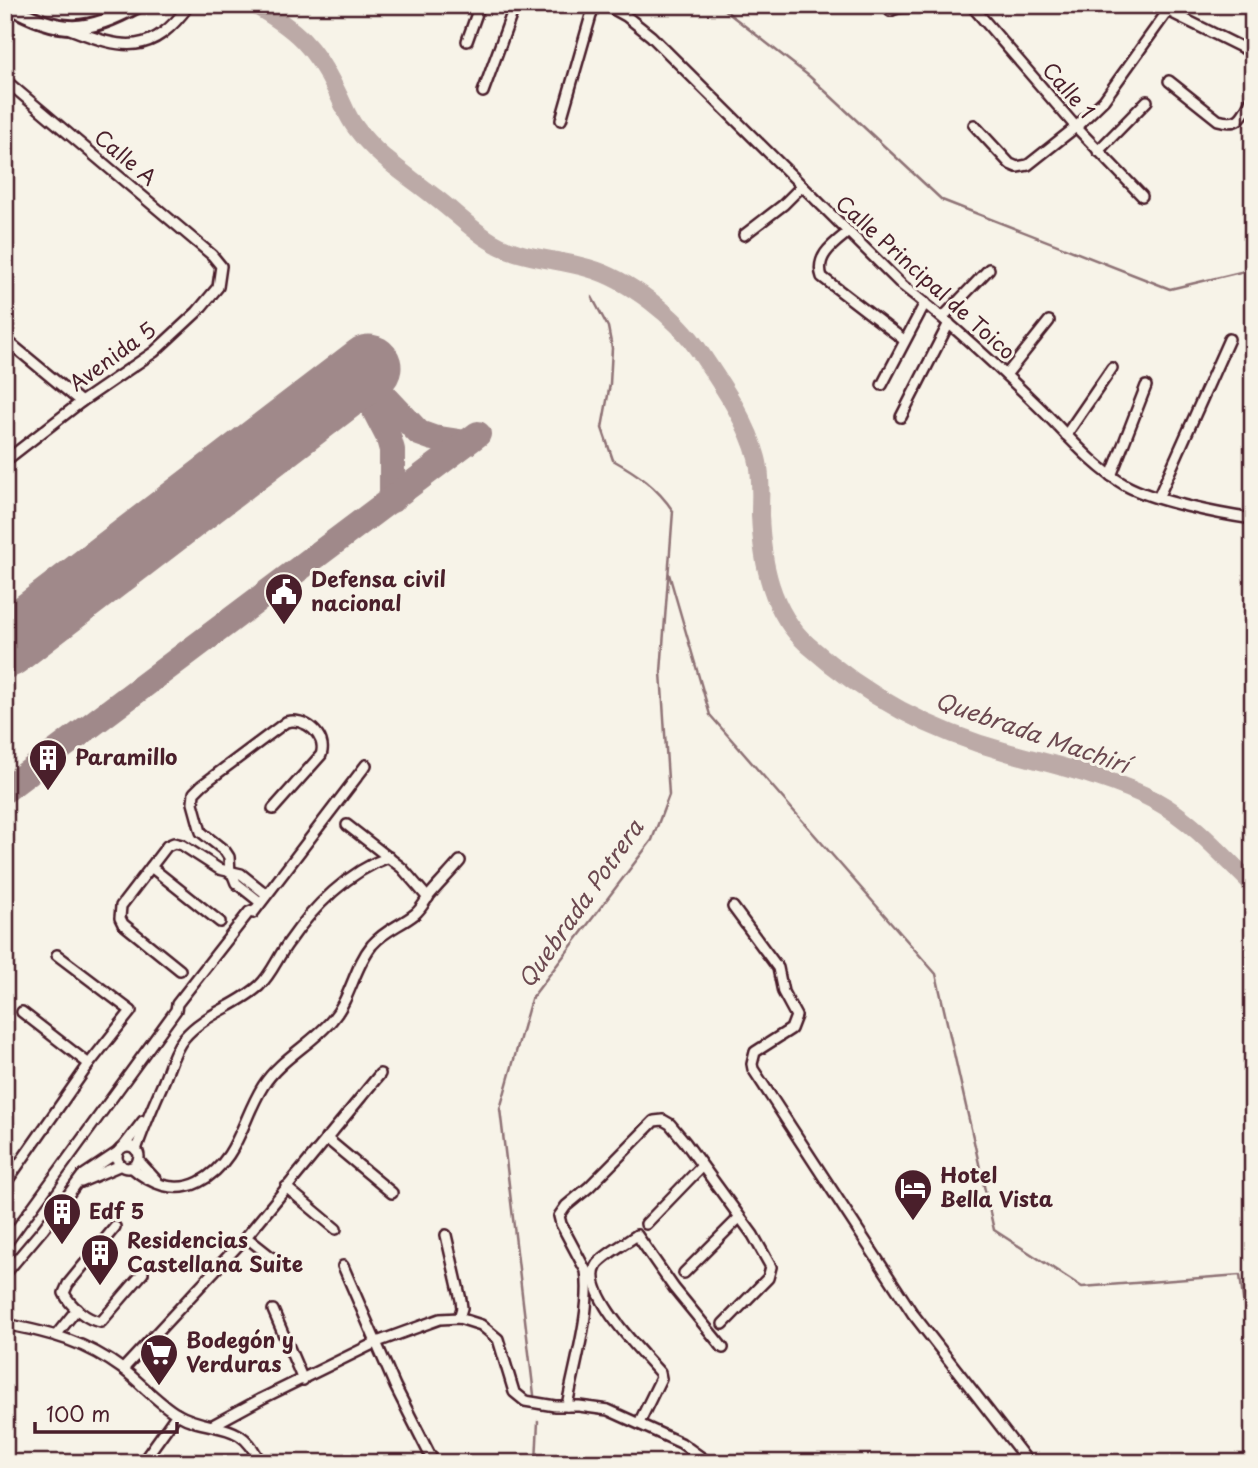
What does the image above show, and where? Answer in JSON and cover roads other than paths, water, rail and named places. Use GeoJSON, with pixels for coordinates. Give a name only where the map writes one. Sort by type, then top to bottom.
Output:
{"type":"FeatureCollection","features":[{"type":"Feature","properties":{"kind":"main road"},"geometry":{"type":"LineString","coordinates":[[7,5],[41,22],[68,29],[103,23],[139,5]]}},
{"type":"Feature","properties":{"kind":"street"},"geometry":{"type":"LineString","coordinates":[[68,29],[114,44],[150,42],[164,34],[189,5]]}},
{"type":"Feature","properties":{"kind":"street"},"geometry":{"type":"LineString","coordinates":[[467,41],[480,5]]}},
{"type":"Feature","properties":{"kind":"street"},"geometry":{"type":"LineString","coordinates":[[483,92],[515,5]]}},
{"type":"Feature","properties":{"kind":"street"},"geometry":{"type":"LineString","coordinates":[[561,120],[594,5]]}},
{"type":"Feature","properties":{"kind":"street","name":"Calle Principal de Toico"},"geometry":{"type":"LineString","coordinates":[[606,5],[626,16],[651,36],[847,233],[903,286],[1006,374],[1111,476],[1158,498],[1253,519]]}},
{"type":"Feature","properties":{"kind":"street"},"geometry":{"type":"LineString","coordinates":[[890,11],[900,6],[919,8],[925,5]]}},
{"type":"Feature","properties":{"kind":"street"},"geometry":{"type":"LineString","coordinates":[[1156,5],[1170,9],[1253,53]]}},
{"type":"Feature","properties":{"kind":"street","name":"Calle 1"},"geometry":{"type":"LineString","coordinates":[[976,7],[1076,127],[1142,196]]}},
{"type":"Feature","properties":{"kind":"street"},"geometry":{"type":"LineString","coordinates":[[974,125],[1007,162],[1017,167],[1028,165],[1076,127],[1104,100],[1170,9]]}},
{"type":"Feature","properties":{"kind":"street","name":"Calle A"},"geometry":{"type":"LineString","coordinates":[[5,79],[212,255],[220,266]]}},
{"type":"Feature","properties":{"kind":"street"},"geometry":{"type":"LineString","coordinates":[[1169,81],[1218,120],[1228,123],[1235,123],[1242,118],[1253,96]]}},
{"type":"Feature","properties":{"kind":"street"},"geometry":{"type":"LineString","coordinates":[[1098,151],[1147,101]]}},
{"type":"Feature","properties":{"kind":"street"},"geometry":{"type":"LineString","coordinates":[[744,234],[802,187]]}},
{"type":"Feature","properties":{"kind":"street"},"geometry":{"type":"LineString","coordinates":[[847,233],[833,244],[821,259],[819,268],[822,277],[904,340]]}},
{"type":"Feature","properties":{"kind":"street","name":"Avenida 5"},"geometry":{"type":"LineString","coordinates":[[5,461],[81,402],[155,352],[197,312],[218,287],[220,266]]}},
{"type":"Feature","properties":{"kind":"street"},"geometry":{"type":"LineString","coordinates":[[901,417],[946,320],[989,269]]}},
{"type":"Feature","properties":{"kind":"street"},"geometry":{"type":"LineString","coordinates":[[882,386],[925,303]]}},
{"type":"Feature","properties":{"kind":"street"},"geometry":{"type":"LineString","coordinates":[[1006,374],[1049,321]]}},
{"type":"Feature","properties":{"kind":"street"},"geometry":{"type":"LineString","coordinates":[[5,339],[81,402]]}},
{"type":"Feature","properties":{"kind":"street"},"geometry":{"type":"LineString","coordinates":[[1158,498],[1229,339]]}},
{"type":"Feature","properties":{"kind":"street"},"geometry":{"type":"LineString","coordinates":[[1066,435],[1112,368]]}},
{"type":"Feature","properties":{"kind":"street"},"geometry":{"type":"LineString","coordinates":[[1111,476],[1146,386]]}},
{"type":"Feature","properties":{"kind":"street"},"geometry":{"type":"LineString","coordinates":[[231,873],[229,857],[225,851],[201,832],[193,803],[194,793],[293,719],[303,722],[322,740],[324,747],[321,755],[273,809]]}},
{"type":"Feature","properties":{"kind":"street"},"geometry":{"type":"LineString","coordinates":[[5,1245],[176,1010],[177,1004],[366,765]]}},
{"type":"Feature","properties":{"kind":"street"},"geometry":{"type":"LineString","coordinates":[[347,825],[389,857],[412,878],[428,898]]}},
{"type":"Feature","properties":{"kind":"street"},"geometry":{"type":"LineString","coordinates":[[180,970],[123,924],[120,918],[121,906],[167,846],[174,843],[182,845],[219,869],[242,874],[260,902]]}},
{"type":"Feature","properties":{"kind":"street"},"geometry":{"type":"LineString","coordinates":[[132,1161],[149,1114],[184,1037],[261,984],[288,942],[320,906],[351,876],[389,857]]}},
{"type":"Feature","properties":{"kind":"street"},"geometry":{"type":"LineString","coordinates":[[149,1114],[120,1150],[117,1159],[132,1161],[164,1186],[183,1187],[212,1173],[227,1158],[237,1142],[263,1084],[333,1019],[343,1005],[370,947],[384,932],[414,915],[460,861]]}},
{"type":"Feature","properties":{"kind":"street"},"geometry":{"type":"LineString","coordinates":[[151,867],[220,922]]}},
{"type":"Feature","properties":{"kind":"street"},"geometry":{"type":"LineString","coordinates":[[733,906],[778,968],[783,992],[796,1016],[791,1029],[755,1052],[753,1069],[913,1314],[1029,1463]]}},
{"type":"Feature","properties":{"kind":"street"},"geometry":{"type":"LineString","coordinates":[[5,1184],[89,1064],[131,1011],[57,955]]}},
{"type":"Feature","properties":{"kind":"street"},"geometry":{"type":"LineString","coordinates":[[22,1012],[89,1064]]}},
{"type":"Feature","properties":{"kind":"street"},"geometry":{"type":"LineString","coordinates":[[123,1369],[246,1237],[380,1074]]}},
{"type":"Feature","properties":{"kind":"street"},"geometry":{"type":"LineString","coordinates":[[568,1406],[584,1315],[587,1278],[561,1224],[561,1213],[654,1121],[663,1120],[670,1124],[739,1218],[771,1267],[768,1278],[723,1324]]}},
{"type":"Feature","properties":{"kind":"street"},"geometry":{"type":"LineString","coordinates":[[326,1138],[392,1193]]}},
{"type":"Feature","properties":{"kind":"street"},"geometry":{"type":"LineString","coordinates":[[5,1283],[7,1273],[89,1170],[130,1146],[132,1161]]}},
{"type":"Feature","properties":{"kind":"street"},"geometry":{"type":"LineString","coordinates":[[76,1185],[98,1173],[132,1161]]}},
{"type":"Feature","properties":{"kind":"street"},"geometry":{"type":"LineString","coordinates":[[646,1224],[702,1166]]}},
{"type":"Feature","properties":{"kind":"street"},"geometry":{"type":"LineString","coordinates":[[286,1187],[336,1229]]}},
{"type":"Feature","properties":{"kind":"street"},"geometry":{"type":"LineString","coordinates":[[684,1273],[739,1218]]}},
{"type":"Feature","properties":{"kind":"street"},"geometry":{"type":"LineString","coordinates":[[115,1227],[65,1288],[67,1299],[92,1320],[101,1322],[143,1273]]}},
{"type":"Feature","properties":{"kind":"street"},"geometry":{"type":"LineString","coordinates":[[446,1235],[461,1300],[459,1318]]}},
{"type":"Feature","properties":{"kind":"street"},"geometry":{"type":"LineString","coordinates":[[639,1423],[661,1378],[660,1373],[599,1298],[595,1271],[599,1262],[637,1235],[674,1288],[723,1348]]}},
{"type":"Feature","properties":{"kind":"street"},"geometry":{"type":"LineString","coordinates":[[246,1237],[284,1268]]}},
{"type":"Feature","properties":{"kind":"street"},"geometry":{"type":"LineString","coordinates":[[343,1266],[396,1386],[434,1463]]}},
{"type":"Feature","properties":{"kind":"street"},"geometry":{"type":"LineString","coordinates":[[57,1334],[77,1309]]}},
{"type":"Feature","properties":{"kind":"street"},"geometry":{"type":"LineString","coordinates":[[273,1310],[303,1380]]}},
{"type":"Feature","properties":{"kind":"street"},"geometry":{"type":"LineString","coordinates":[[213,1425],[377,1342],[440,1319],[459,1318],[481,1325],[498,1339],[514,1392],[525,1401],[608,1410],[681,1443],[709,1463]]}},
{"type":"Feature","properties":{"kind":"street"},"geometry":{"type":"LineString","coordinates":[[5,1324],[57,1334],[101,1355],[123,1369],[177,1414],[199,1423],[237,1432],[252,1446],[260,1463]]}},
{"type":"Feature","properties":{"kind":"street"},"geometry":{"type":"LineString","coordinates":[[142,1463],[177,1414]]}},
{"type":"Feature","properties":{"kind":"waterway","name":"Quebrada Machirí"},"geometry":{"type":"LineString","coordinates":[[254,5],[293,31],[311,50],[328,75],[353,124],[364,138],[394,166],[473,229],[510,250],[588,268],[619,281],[665,313],[690,339],[733,403],[753,444],[760,472],[761,533],[766,569],[785,618],[808,645],[877,696],[927,723],[980,744],[1102,779],[1156,801],[1195,829],[1253,885]]}},
{"type":"Feature","properties":{"kind":"waterway"},"geometry":{"type":"LineString","coordinates":[[718,5],[809,76],[942,200],[1170,289],[1253,269]]}},
{"type":"Feature","properties":{"kind":"waterway","name":"Quebrada Potrera"},"geometry":{"type":"LineString","coordinates":[[534,1395],[500,1109],[531,999],[652,840],[669,795],[661,672],[673,511],[646,482],[613,460],[602,428],[610,384],[612,348],[608,327],[592,297]]}},
{"type":"Feature","properties":{"kind":"waterway"},"geometry":{"type":"LineString","coordinates":[[669,574],[710,715],[936,974],[994,1230],[1082,1287],[1240,1275],[1253,1379]]}},
{"type":"Feature","properties":{"kind":"waterway","name":"Quebrada Potrera"},"geometry":{"type":"LineString","coordinates":[[536,1463],[538,1421]]}},
{"type":"Feature","properties":{"kind":"waterway"},"geometry":{"type":"LineString","coordinates":[[1250,1463],[1253,1442]]}},
{"type":"Feature","properties":{"kind":"place","name":"Defensa civil nacional"},"geometry":{"type":"Point","coordinates":[284,626]}},
{"type":"Feature","properties":{"kind":"place","name":"Paramillo"},"geometry":{"type":"Point","coordinates":[48,792]}},
{"type":"Feature","properties":{"kind":"place","name":"Hotel Bella Vista"},"geometry":{"type":"Point","coordinates":[913,1222]}},
{"type":"Feature","properties":{"kind":"place","name":"Edf 5"},"geometry":{"type":"Point","coordinates":[62,1246]}},
{"type":"Feature","properties":{"kind":"place","name":"Residencias Castellana Suite"},"geometry":{"type":"Point","coordinates":[100,1287]}},
{"type":"Feature","properties":{"kind":"place","name":"Bodegón y Verduras"},"geometry":{"type":"Point","coordinates":[159,1387]}}]}
